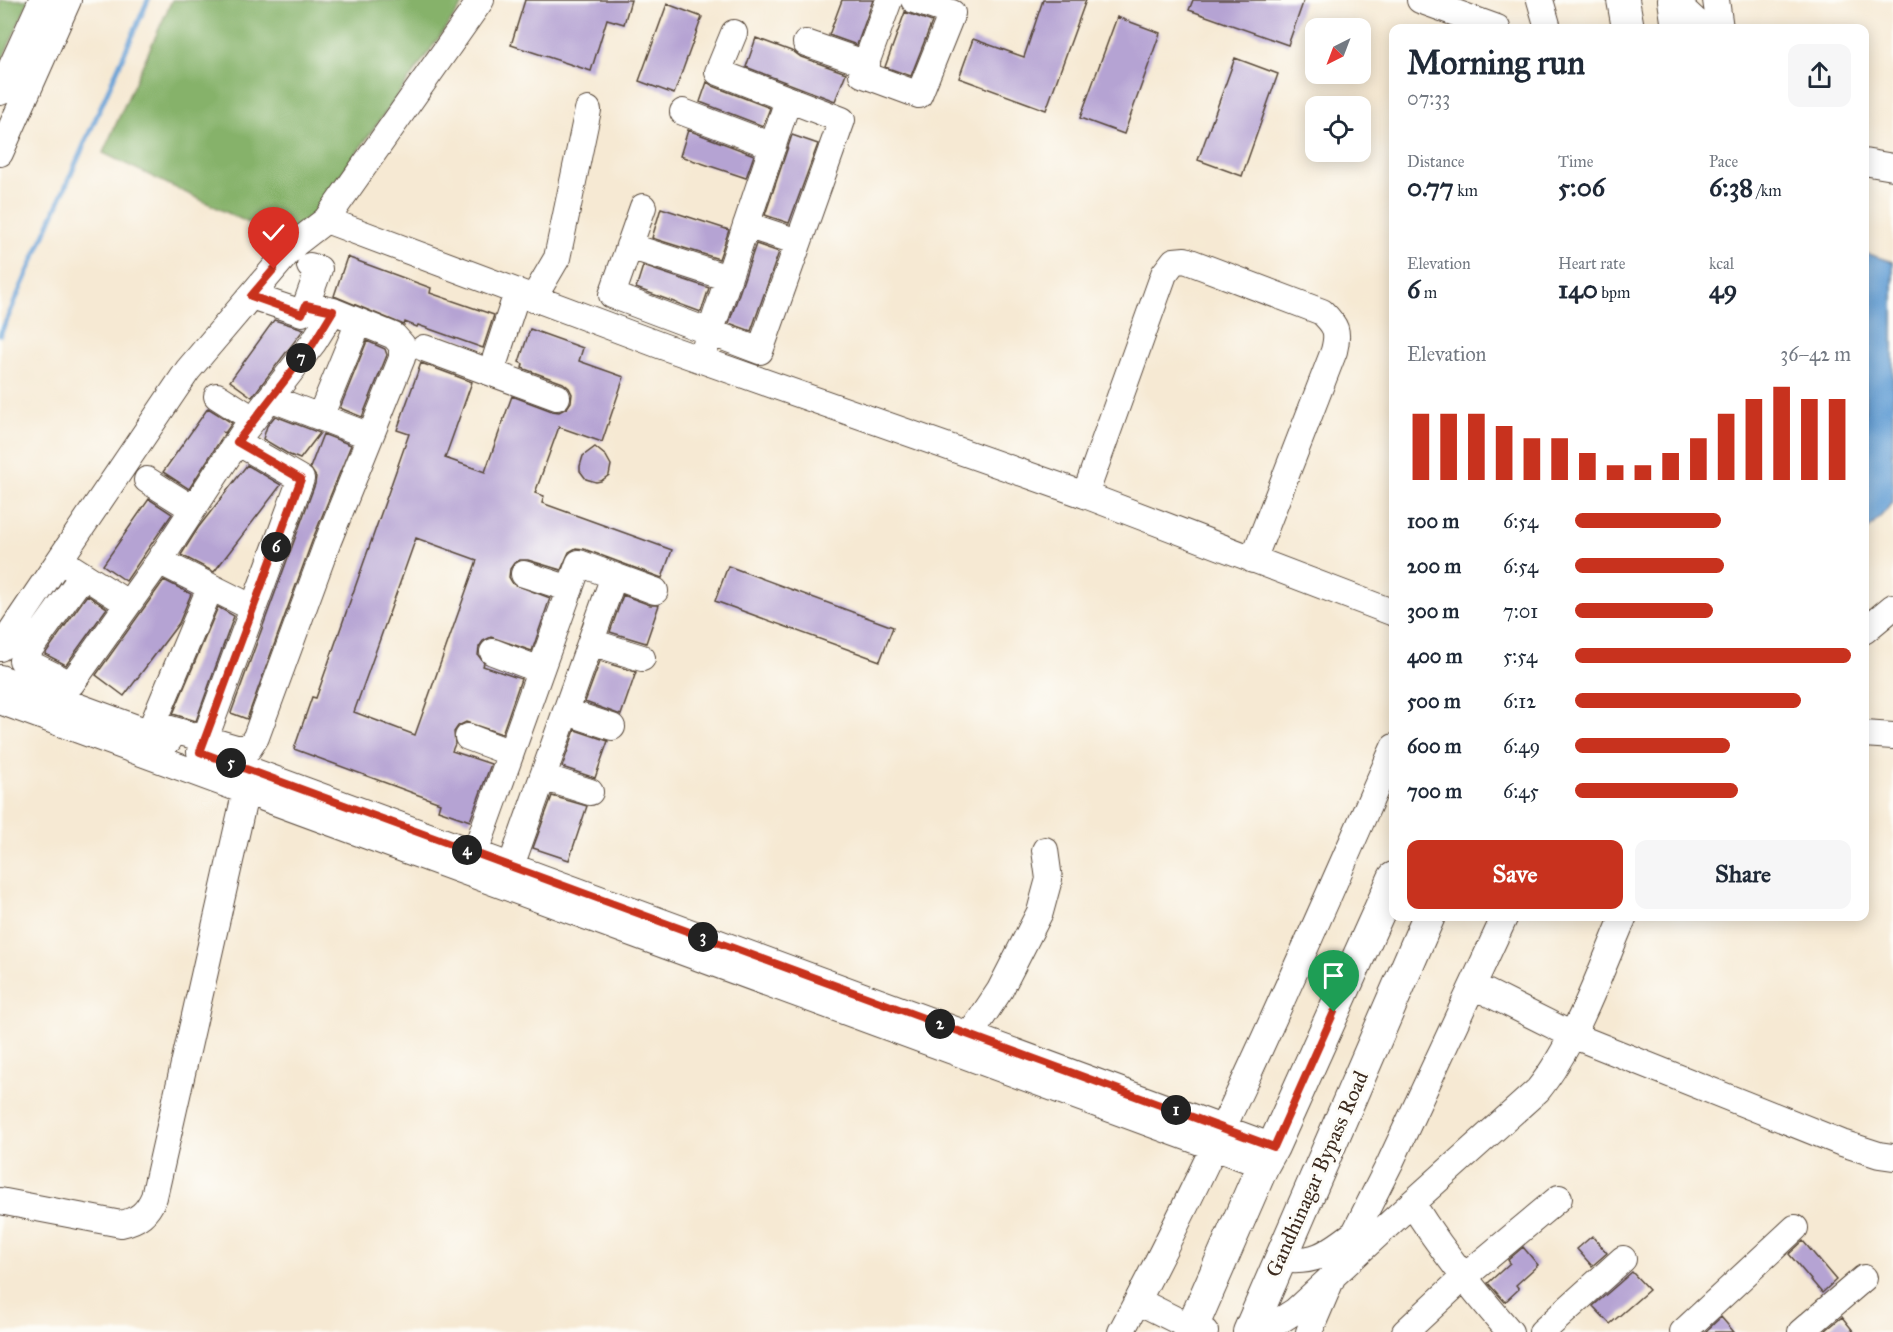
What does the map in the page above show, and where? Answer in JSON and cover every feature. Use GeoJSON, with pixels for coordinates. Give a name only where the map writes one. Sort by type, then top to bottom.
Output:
{"type":"FeatureCollection","features":[{"type":"Feature","properties":{"kind":"main road"},"geometry":{"type":"LineString","coordinates":[[1623,0],[1628,24]]}},
{"type":"Feature","properties":{"kind":"main road"},"geometry":{"type":"LineString","coordinates":[[1196,1331],[1268,1156],[1389,889]]}},
{"type":"Feature","properties":{"kind":"main road","name":"Gandhinagar Bypass Road"},"geometry":{"type":"LineString","coordinates":[[1249,1332],[1428,921]]}},
{"type":"Feature","properties":{"kind":"street"},"geometry":{"type":"LineString","coordinates":[[0,92],[42,0]]}},
{"type":"Feature","properties":{"kind":"street"},"geometry":{"type":"LineString","coordinates":[[0,153],[68,0]]}},
{"type":"Feature","properties":{"kind":"street"},"geometry":{"type":"LineString","coordinates":[[0,648],[188,370],[295,244],[326,220],[481,0]]}},
{"type":"Feature","properties":{"kind":"street"},"geometry":{"type":"LineString","coordinates":[[889,0],[862,74],[919,95],[954,7],[914,0]]}},
{"type":"Feature","properties":{"kind":"street"},"geometry":{"type":"LineString","coordinates":[[1420,0],[1486,24]]}},
{"type":"Feature","properties":{"kind":"street"},"geometry":{"type":"LineString","coordinates":[[1540,0],[1547,24]]}},
{"type":"Feature","properties":{"kind":"street"},"geometry":{"type":"LineString","coordinates":[[1716,0],[1719,24]]}},
{"type":"Feature","properties":{"kind":"street"},"geometry":{"type":"LineString","coordinates":[[1676,10],[1697,24]]}},
{"type":"Feature","properties":{"kind":"street"},"geometry":{"type":"LineString","coordinates":[[643,207],[612,295],[760,351],[842,120],[718,72],[734,33]]}},
{"type":"Feature","properties":{"kind":"street"},"geometry":{"type":"LineString","coordinates":[[806,43],[867,64]]}},
{"type":"Feature","properties":{"kind":"street"},"geometry":{"type":"LineString","coordinates":[[701,360],[788,100]]}},
{"type":"Feature","properties":{"kind":"street"},"geometry":{"type":"LineString","coordinates":[[491,372],[525,296],[557,258],[588,110]]}},
{"type":"Feature","properties":{"kind":"street"},"geometry":{"type":"LineString","coordinates":[[683,112],[773,146]]}},
{"type":"Feature","properties":{"kind":"street"},"geometry":{"type":"LineString","coordinates":[[1869,163],[1893,167]]}},
{"type":"Feature","properties":{"kind":"street"},"geometry":{"type":"LineString","coordinates":[[326,220],[701,360],[1085,495],[1389,611]]}},
{"type":"Feature","properties":{"kind":"street"},"geometry":{"type":"LineString","coordinates":[[746,225],[798,242]]}},
{"type":"Feature","properties":{"kind":"street"},"geometry":{"type":"LineString","coordinates":[[629,246],[728,278]]}},
{"type":"Feature","properties":{"kind":"street"},"geometry":{"type":"LineString","coordinates":[[1085,495],[1164,274],[1174,261],[1185,260],[1322,312],[1334,324],[1337,338],[1334,351],[1253,560]]}},
{"type":"Feature","properties":{"kind":"street"},"geometry":{"type":"LineString","coordinates":[[251,296],[302,314],[319,269],[310,266]]}},
{"type":"Feature","properties":{"kind":"street"},"geometry":{"type":"LineString","coordinates":[[0,678],[203,745],[249,748],[256,736],[328,541],[402,358],[402,345],[394,336],[333,311],[306,305]]}},
{"type":"Feature","properties":{"kind":"street"},"geometry":{"type":"LineString","coordinates":[[83,575],[22,660],[71,684],[126,603],[159,561],[253,419],[313,344],[333,311]]}},
{"type":"Feature","properties":{"kind":"street"},"geometry":{"type":"LineString","coordinates":[[320,417],[359,322]]}},
{"type":"Feature","properties":{"kind":"street"},"geometry":{"type":"LineString","coordinates":[[424,348],[557,397]]}},
{"type":"Feature","properties":{"kind":"street"},"geometry":{"type":"LineString","coordinates":[[217,396],[253,419]]}},
{"type":"Feature","properties":{"kind":"street"},"geometry":{"type":"LineString","coordinates":[[271,397],[370,436]]}},
{"type":"Feature","properties":{"kind":"street"},"geometry":{"type":"LineString","coordinates":[[203,745],[301,479],[237,442]]}},
{"type":"Feature","properties":{"kind":"street"},"geometry":{"type":"LineString","coordinates":[[147,480],[193,508]]}},
{"type":"Feature","properties":{"kind":"street"},"geometry":{"type":"LineString","coordinates":[[59,559],[126,603]]}},
{"type":"Feature","properties":{"kind":"street"},"geometry":{"type":"LineString","coordinates":[[159,561],[253,608]]}},
{"type":"Feature","properties":{"kind":"street"},"geometry":{"type":"LineString","coordinates":[[475,853],[579,563],[655,591]]}},
{"type":"Feature","properties":{"kind":"street"},"geometry":{"type":"LineString","coordinates":[[524,574],[570,589]]}},
{"type":"Feature","properties":{"kind":"street"},"geometry":{"type":"LineString","coordinates":[[510,866],[614,576]]}},
{"type":"Feature","properties":{"kind":"street"},"geometry":{"type":"LineString","coordinates":[[210,588],[153,724],[475,853],[970,1035],[1218,1137]]}},
{"type":"Feature","properties":{"kind":"street"},"geometry":{"type":"LineString","coordinates":[[1869,627],[1892,609]]}},
{"type":"Feature","properties":{"kind":"street"},"geometry":{"type":"LineString","coordinates":[[591,642],[642,658]]}},
{"type":"Feature","properties":{"kind":"street"},"geometry":{"type":"LineString","coordinates":[[493,652],[540,670]]}},
{"type":"Feature","properties":{"kind":"street"},"geometry":{"type":"LineString","coordinates":[[0,701],[246,790],[478,878],[1268,1156]]}},
{"type":"Feature","properties":{"kind":"street"},"geometry":{"type":"LineString","coordinates":[[528,704],[612,727]]}},
{"type":"Feature","properties":{"kind":"street"},"geometry":{"type":"LineString","coordinates":[[1869,734],[1893,736]]}},
{"type":"Feature","properties":{"kind":"street"},"geometry":{"type":"LineString","coordinates":[[468,737],[511,753]]}},
{"type":"Feature","properties":{"kind":"street"},"geometry":{"type":"LineString","coordinates":[[1121,1332],[1218,1137],[1299,964],[1389,758]]}},
{"type":"Feature","properties":{"kind":"street"},"geometry":{"type":"LineString","coordinates":[[543,777],[590,792]]}},
{"type":"Feature","properties":{"kind":"street"},"geometry":{"type":"LineString","coordinates":[[0,1201],[121,1224],[135,1221],[148,1210],[154,1197],[246,790]]}},
{"type":"Feature","properties":{"kind":"street"},"geometry":{"type":"LineString","coordinates":[[970,1035],[1000,990],[1040,912],[1049,879],[1045,850]]}},
{"type":"Feature","properties":{"kind":"street"},"geometry":{"type":"LineString","coordinates":[[1309,1332],[1332,1278],[1474,986],[1503,921]]}},
{"type":"Feature","properties":{"kind":"street"},"geometry":{"type":"LineString","coordinates":[[1262,1332],[1295,1311],[1538,1090],[1552,1073],[1572,1035],[1622,921]]}},
{"type":"Feature","properties":{"kind":"street"},"geometry":{"type":"LineString","coordinates":[[1474,986],[1572,1035],[1842,1143],[1893,1157]]}},
{"type":"Feature","properties":{"kind":"street"},"geometry":{"type":"LineString","coordinates":[[1406,1332],[1463,1278],[1559,1198]]}},
{"type":"Feature","properties":{"kind":"street"},"geometry":{"type":"LineString","coordinates":[[1412,1203],[1434,1239],[1463,1278],[1510,1332]]}},
{"type":"Feature","properties":{"kind":"street"},"geometry":{"type":"LineString","coordinates":[[1687,1331],[1795,1228]]}},
{"type":"Feature","properties":{"kind":"street"},"geometry":{"type":"LineString","coordinates":[[1280,1258],[1299,1262],[1329,1252],[1356,1231]]}},
{"type":"Feature","properties":{"kind":"street"},"geometry":{"type":"LineString","coordinates":[[1542,1332],[1623,1259]]}},
{"type":"Feature","properties":{"kind":"street"},"geometry":{"type":"LineString","coordinates":[[1801,1332],[1864,1278]]}},
{"type":"Feature","properties":{"kind":"street"},"geometry":{"type":"LineString","coordinates":[[1138,1300],[1196,1331]]}},
{"type":"Feature","properties":{"kind":"green space"},"geometry":{"type":"Polygon","coordinates":[[[0,0],[29,0],[0,65],[0,0]]]}},
{"type":"Feature","properties":{"kind":"green space"},"geometry":{"type":"Polygon","coordinates":[[[172,0],[466,0],[312,215],[280,238],[103,153],[172,0]]]}},
{"type":"Feature","properties":{"kind":"water"},"geometry":{"type":"Polygon","coordinates":[[[1869,254],[1893,262],[1893,503],[1869,529],[1869,254]]]}},
{"type":"Feature","properties":{"kind":"building"},"geometry":{"type":"Polygon","coordinates":[[[525,0],[631,0],[624,24],[607,19],[591,71],[511,45],[525,0]]]}},
{"type":"Feature","properties":{"kind":"building"},"geometry":{"type":"Polygon","coordinates":[[[842,0],[873,0],[857,45],[829,35],[842,0]]]}},
{"type":"Feature","properties":{"kind":"building"},"geometry":{"type":"Polygon","coordinates":[[[1043,0],[1086,0],[1046,110],[959,78],[973,39],[1024,57],[1043,0]]]}},
{"type":"Feature","properties":{"kind":"building"},"geometry":{"type":"Polygon","coordinates":[[[1193,0],[1304,0],[1288,45],[1189,10],[1193,0]]]}},
{"type":"Feature","properties":{"kind":"building"},"geometry":{"type":"Polygon","coordinates":[[[667,4],[702,17],[674,94],[639,81],[667,4]]]}},
{"type":"Feature","properties":{"kind":"building"},"geometry":{"type":"Polygon","coordinates":[[[905,12],[932,22],[911,76],[885,67],[905,12]]]}},
{"type":"Feature","properties":{"kind":"building"},"geometry":{"type":"Polygon","coordinates":[[[1117,17],[1160,33],[1124,134],[1080,118],[1117,17]]]}},
{"type":"Feature","properties":{"kind":"building"},"geometry":{"type":"Polygon","coordinates":[[[756,38],[846,73],[835,101],[746,67],[756,38]]]}},
{"type":"Feature","properties":{"kind":"building"},"geometry":{"type":"Polygon","coordinates":[[[1235,58],[1278,74],[1242,176],[1198,160],[1235,58]]]}},
{"type":"Feature","properties":{"kind":"building"},"geometry":{"type":"Polygon","coordinates":[[[707,82],[770,108],[763,126],[700,102],[707,82]]]}},
{"type":"Feature","properties":{"kind":"building"},"geometry":{"type":"Polygon","coordinates":[[[688,130],[754,155],[746,178],[680,156],[688,130]]]}},
{"type":"Feature","properties":{"kind":"building"},"geometry":{"type":"Polygon","coordinates":[[[792,135],[818,144],[789,223],[765,215],[792,135]]]}},
{"type":"Feature","properties":{"kind":"building"},"geometry":{"type":"Polygon","coordinates":[[[661,208],[729,230],[719,259],[652,238],[661,208]]]}},
{"type":"Feature","properties":{"kind":"building"},"geometry":{"type":"Polygon","coordinates":[[[756,244],[779,252],[751,331],[729,323],[756,244]]]}},
{"type":"Feature","properties":{"kind":"building"},"geometry":{"type":"Polygon","coordinates":[[[347,257],[431,288],[430,293],[494,315],[483,348],[418,325],[417,327],[405,322],[404,325],[334,296],[347,257]]]}},
{"type":"Feature","properties":{"kind":"building"},"geometry":{"type":"Polygon","coordinates":[[[643,266],[709,288],[701,312],[636,288],[643,266]]]}},
{"type":"Feature","properties":{"kind":"building"},"geometry":{"type":"Polygon","coordinates":[[[274,320],[304,329],[252,397],[230,381],[274,320]]]}},
{"type":"Feature","properties":{"kind":"building"},"geometry":{"type":"Polygon","coordinates":[[[530,329],[583,348],[579,361],[624,377],[602,442],[559,427],[535,493],[544,496],[542,503],[672,550],[662,578],[576,548],[569,552],[561,570],[528,560],[514,563],[509,577],[513,584],[550,598],[532,651],[491,637],[483,641],[479,647],[478,655],[484,663],[483,666],[521,679],[502,734],[466,722],[458,726],[454,732],[455,744],[452,751],[491,764],[470,821],[438,810],[440,803],[294,749],[312,697],[316,698],[409,434],[397,430],[421,363],[472,382],[445,458],[485,472],[512,396],[559,412],[567,408],[571,402],[572,394],[563,383],[522,368],[523,364],[519,362],[530,329]],[[416,538],[354,712],[415,735],[477,560],[416,538]]]}},
{"type":"Feature","properties":{"kind":"building"},"geometry":{"type":"Polygon","coordinates":[[[367,341],[385,349],[387,355],[362,417],[340,408],[367,341]]]}},
{"type":"Feature","properties":{"kind":"building"},"geometry":{"type":"Polygon","coordinates":[[[208,408],[232,423],[189,489],[163,472],[208,408]]]}},
{"type":"Feature","properties":{"kind":"building"},"geometry":{"type":"Polygon","coordinates":[[[275,416],[320,433],[300,459],[263,439],[267,426],[275,416]]]}},
{"type":"Feature","properties":{"kind":"building"},"geometry":{"type":"Polygon","coordinates":[[[323,434],[351,445],[314,536],[247,719],[231,713],[315,484],[316,477],[310,468],[323,434]]]}},
{"type":"Feature","properties":{"kind":"building"},"geometry":{"type":"Polygon","coordinates":[[[595,447],[606,456],[611,465],[609,475],[596,482],[586,479],[580,471],[583,456],[595,447]]]}},
{"type":"Feature","properties":{"kind":"building"},"geometry":{"type":"Polygon","coordinates":[[[247,465],[281,485],[214,572],[181,555],[198,528],[247,465]]]}},
{"type":"Feature","properties":{"kind":"building"},"geometry":{"type":"Polygon","coordinates":[[[149,499],[172,514],[126,581],[103,565],[149,499]]]}},
{"type":"Feature","properties":{"kind":"building"},"geometry":{"type":"Polygon","coordinates":[[[728,566],[893,627],[880,661],[715,601],[728,566]]]}},
{"type":"Feature","properties":{"kind":"building"},"geometry":{"type":"Polygon","coordinates":[[[164,580],[191,594],[179,623],[124,696],[96,675],[164,580]]]}},
{"type":"Feature","properties":{"kind":"building"},"geometry":{"type":"Polygon","coordinates":[[[87,595],[107,608],[66,665],[45,654],[87,595]]]}},
{"type":"Feature","properties":{"kind":"building"},"geometry":{"type":"Polygon","coordinates":[[[623,595],[650,605],[659,605],[646,643],[610,632],[623,595]]]}},
{"type":"Feature","properties":{"kind":"building"},"geometry":{"type":"Polygon","coordinates":[[[218,607],[234,616],[196,721],[173,714],[218,607]]]}},
{"type":"Feature","properties":{"kind":"building"},"geometry":{"type":"Polygon","coordinates":[[[600,661],[636,672],[621,715],[585,702],[600,661]]]}},
{"type":"Feature","properties":{"kind":"building"},"geometry":{"type":"Polygon","coordinates":[[[575,730],[608,741],[595,778],[562,767],[575,730]]]}},
{"type":"Feature","properties":{"kind":"building"},"geometry":{"type":"Polygon","coordinates":[[[552,796],[587,806],[569,860],[533,848],[552,796]]]}},
{"type":"Feature","properties":{"kind":"building"},"geometry":{"type":"Polygon","coordinates":[[[1592,1236],[1607,1253],[1592,1266],[1577,1249],[1592,1236]]]}},
{"type":"Feature","properties":{"kind":"building"},"geometry":{"type":"Polygon","coordinates":[[[1803,1241],[1836,1280],[1822,1293],[1789,1254],[1803,1241]]]}},
{"type":"Feature","properties":{"kind":"building"},"geometry":{"type":"Polygon","coordinates":[[[1523,1247],[1538,1265],[1516,1285],[1519,1289],[1505,1302],[1488,1283],[1510,1263],[1508,1260],[1523,1247]]]}},
{"type":"Feature","properties":{"kind":"building"},"geometry":{"type":"Polygon","coordinates":[[[1632,1272],[1649,1290],[1610,1324],[1593,1306],[1632,1272]]]}},
{"type":"Feature","properties":{"kind":"building"},"geometry":{"type":"Polygon","coordinates":[[[1721,1317],[1734,1332],[1705,1332],[1721,1317]]]}},
{"type":"Feature","properties":{"kind":"building"},"geometry":{"type":"Polygon","coordinates":[[[1842,1317],[1854,1332],[1828,1332],[1826,1330],[1842,1317]]]}},
{"type":"Feature","properties":{"kind":"waterway"},"geometry":{"type":"LineString","coordinates":[[0,335],[148,0]]}},
{"type":"Feature","properties":{"kind":"route"},"geometry":{"type":"LineString","coordinates":[[274,269],[251,296],[302,314],[306,305],[333,311],[313,344],[244,430],[237,442],[301,479],[200,752],[1274,1147],[1334,1012]]}}]}
